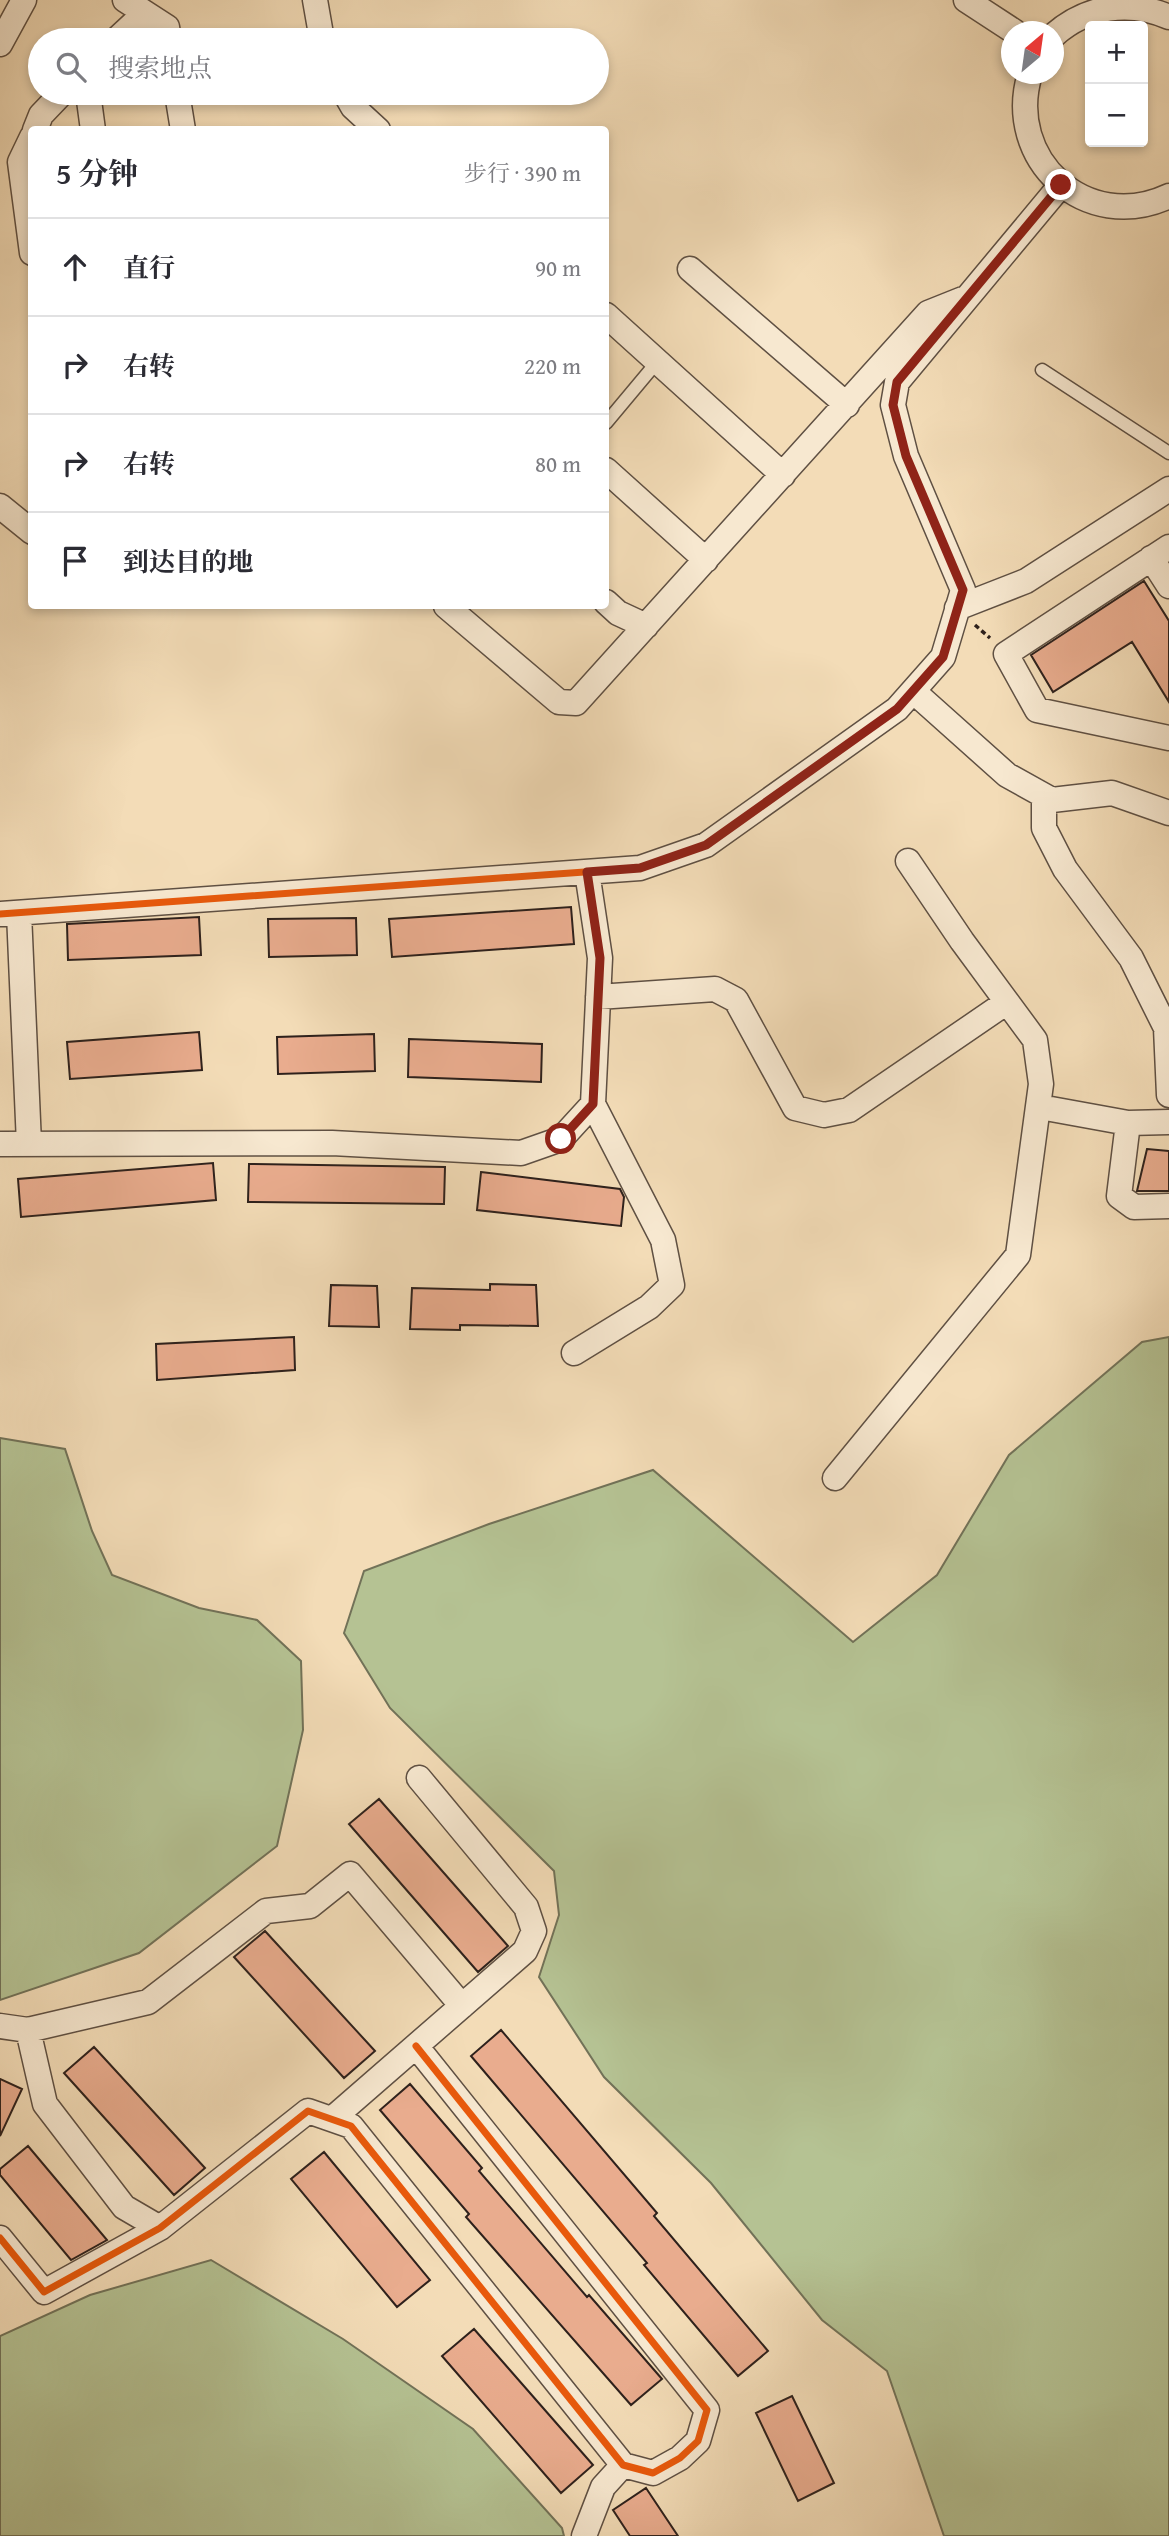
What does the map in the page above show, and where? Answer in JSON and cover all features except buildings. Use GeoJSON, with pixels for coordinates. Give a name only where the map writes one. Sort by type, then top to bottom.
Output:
{"type":"FeatureCollection","features":[{"type":"Feature","properties":{"kind":"street"},"geometry":{"type":"LineString","coordinates":[[0,44],[24,0]]}},
{"type":"Feature","properties":{"kind":"street"},"geometry":{"type":"LineString","coordinates":[[315,0],[320,28]]}},
{"type":"Feature","properties":{"kind":"street"},"geometry":{"type":"LineString","coordinates":[[965,0],[1001,23]]}},
{"type":"Feature","properties":{"kind":"street"},"geometry":{"type":"LineString","coordinates":[[123,28],[135,6],[167,28]]}},
{"type":"Feature","properties":{"kind":"street"},"geometry":{"type":"LineString","coordinates":[[1064,28],[1083,14],[1116,6],[1150,9],[1169,17]]}},
{"type":"Feature","properties":{"kind":"street"},"geometry":{"type":"LineString","coordinates":[[1027,84],[1024,93],[1026,127],[1038,159],[1061,185],[1089,201],[1121,208],[1154,204],[1169,196]]}},
{"type":"Feature","properties":{"kind":"street"},"geometry":{"type":"LineString","coordinates":[[37,126],[41,115],[51,105]]}},
{"type":"Feature","properties":{"kind":"street"},"geometry":{"type":"LineString","coordinates":[[90,105],[92,126]]}},
{"type":"Feature","properties":{"kind":"street"},"geometry":{"type":"LineString","coordinates":[[179,105],[182,126]]}},
{"type":"Feature","properties":{"kind":"street"},"geometry":{"type":"LineString","coordinates":[[352,105],[374,126]]}},
{"type":"Feature","properties":{"kind":"street"},"geometry":{"type":"LineString","coordinates":[[28,145],[20,162],[28,223]]}},
{"type":"Feature","properties":{"kind":"street"},"geometry":{"type":"LineString","coordinates":[[29,1144],[10,914],[640,868],[706,845],[897,709],[943,657],[963,590],[906,456],[893,405],[897,382],[1061,185]]}},
{"type":"Feature","properties":{"kind":"street"},"geometry":{"type":"LineString","coordinates":[[690,269],[846,405]]}},
{"type":"Feature","properties":{"kind":"street"},"geometry":{"type":"LineString","coordinates":[[450,609],[559,702],[576,703],[928,313],[967,297]]}},
{"type":"Feature","properties":{"kind":"street"},"geometry":{"type":"LineString","coordinates":[[609,318],[783,475]]}},
{"type":"Feature","properties":{"kind":"street"},"geometry":{"type":"LineString","coordinates":[[609,473],[706,560]]}},
{"type":"Feature","properties":{"kind":"street"},"geometry":{"type":"LineString","coordinates":[[957,608],[1026,581],[1169,489]]}},
{"type":"Feature","properties":{"kind":"street"},"geometry":{"type":"LineString","coordinates":[[0,506],[28,528]]}},
{"type":"Feature","properties":{"kind":"street"},"geometry":{"type":"LineString","coordinates":[[1169,586],[1160,553],[1006,654],[1037,710],[1169,738]]}},
{"type":"Feature","properties":{"kind":"street"},"geometry":{"type":"LineString","coordinates":[[609,605],[618,613],[646,626]]}},
{"type":"Feature","properties":{"kind":"street"},"geometry":{"type":"LineString","coordinates":[[913,691],[1007,775],[1052,800],[1112,793],[1169,813]]}},
{"type":"Feature","properties":{"kind":"street"},"geometry":{"type":"LineString","coordinates":[[1044,796],[1044,828],[1065,869],[1130,958],[1166,1028],[1169,1095]]}},
{"type":"Feature","properties":{"kind":"street"},"geometry":{"type":"LineString","coordinates":[[835,1478],[1018,1255],[1041,1084],[1035,1040],[908,862]]}},
{"type":"Feature","properties":{"kind":"street"},"geometry":{"type":"LineString","coordinates":[[574,1353],[649,1307],[671,1285],[663,1240],[593,1104],[600,958],[587,872]]}},
{"type":"Feature","properties":{"kind":"street"},"geometry":{"type":"LineString","coordinates":[[598,997],[715,989],[736,1000],[795,1108],[824,1115],[849,1110],[1007,1002]]}},
{"type":"Feature","properties":{"kind":"street"},"geometry":{"type":"LineString","coordinates":[[0,1144],[332,1143],[521,1153],[561,1139],[593,1104]]}},
{"type":"Feature","properties":{"kind":"street"},"geometry":{"type":"LineString","coordinates":[[1051,1109],[1128,1123],[1169,1122]]}},
{"type":"Feature","properties":{"kind":"street"},"geometry":{"type":"LineString","coordinates":[[1128,1123],[1119,1196],[1134,1206],[1169,1206]]}},
{"type":"Feature","properties":{"kind":"street"},"geometry":{"type":"LineString","coordinates":[[332,2119],[525,1951],[534,1931],[526,1908],[419,1778]]}},
{"type":"Feature","properties":{"kind":"street"},"geometry":{"type":"LineString","coordinates":[[0,2026],[28,2031],[148,2002],[266,1911],[310,1906],[350,1874],[462,2006]]}},
{"type":"Feature","properties":{"kind":"street"},"geometry":{"type":"LineString","coordinates":[[28,2031],[45,2104],[124,2207],[160,2228]]}},
{"type":"Feature","properties":{"kind":"street"},"geometry":{"type":"LineString","coordinates":[[0,2238],[44,2292],[160,2228],[308,2111],[351,2126],[623,2465],[653,2473],[680,2458],[698,2441],[707,2410],[416,2046]]}},
{"type":"Feature","properties":{"kind":"street"},"geometry":{"type":"LineString","coordinates":[[584,2536],[603,2487],[623,2465]]}},
{"type":"Feature","properties":{"kind":"lane"},"geometry":{"type":"LineString","coordinates":[[609,419],[657,362]]}},
{"type":"Feature","properties":{"kind":"lane"},"geometry":{"type":"LineString","coordinates":[[1042,370],[1169,453]]}},
{"type":"Feature","properties":{"kind":"path"},"geometry":{"type":"LineString","coordinates":[[957,608],[1006,654]]}},
{"type":"Feature","properties":{"kind":"green space"},"geometry":{"type":"Polygon","coordinates":[[[1169,1337],[1169,2536],[944,2536],[887,2371],[822,2320],[711,2183],[604,2077],[539,1977],[559,1915],[554,1871],[390,1708],[344,1633],[364,1571],[489,1524],[653,1470],[853,1642],[937,1575],[1009,1455],[1142,1342],[1169,1337]]]}},
{"type":"Feature","properties":{"kind":"green space"},"geometry":{"type":"Polygon","coordinates":[[[0,1438],[65,1449],[92,1531],[112,1575],[199,1608],[257,1620],[301,1661],[303,1730],[277,1846],[139,1953],[0,2000],[0,1438]]]}},
{"type":"Feature","properties":{"kind":"green space"},"geometry":{"type":"Polygon","coordinates":[[[211,2260],[343,2339],[473,2429],[562,2528],[564,2536],[0,2536],[0,2336],[90,2295],[211,2260]]]}},
{"type":"Feature","properties":{"kind":"cycle path"},"geometry":{"type":"LineString","coordinates":[[0,914],[640,868],[706,845],[897,709],[943,657],[963,590],[906,456],[893,405],[897,382],[1061,185]]}},
{"type":"Feature","properties":{"kind":"cycle path"},"geometry":{"type":"LineString","coordinates":[[0,2238],[44,2292],[160,2228],[308,2111],[351,2126],[623,2465],[653,2473],[680,2458],[698,2441],[707,2410],[416,2046]]}},
{"type":"Feature","properties":{"kind":"route"},"geometry":{"type":"LineString","coordinates":[[561,1139],[593,1104],[600,958],[587,872],[640,868],[706,845],[897,709],[943,657],[963,590],[906,456],[893,405],[897,382],[1061,185]]}}]}
